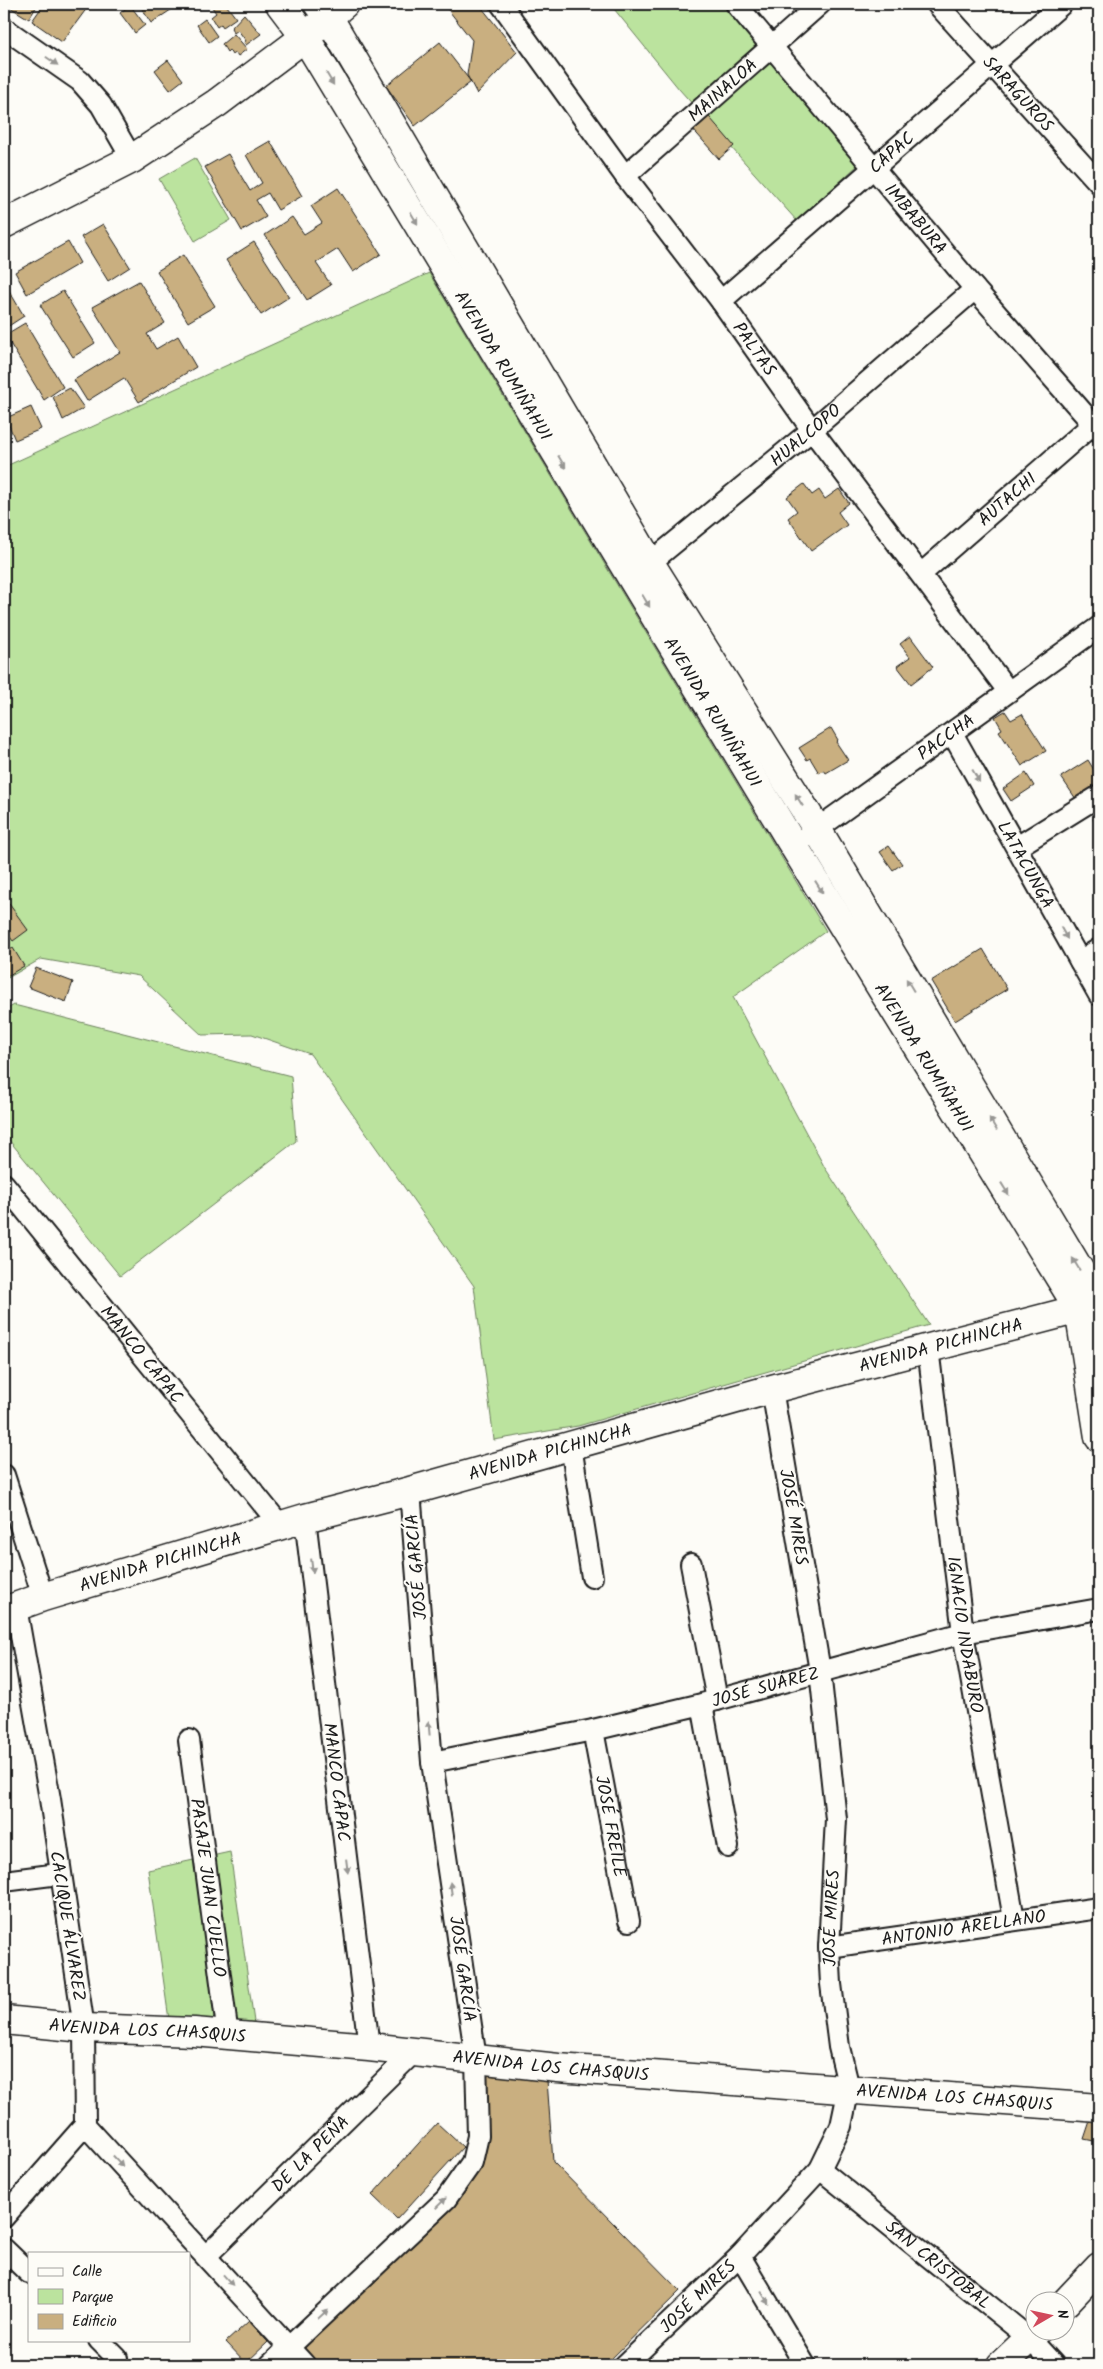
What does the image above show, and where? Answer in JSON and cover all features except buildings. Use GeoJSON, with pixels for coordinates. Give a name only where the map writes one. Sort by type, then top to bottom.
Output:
{"type":"FeatureCollection","features":[{"type":"Feature","properties":{"kind":"main road","name":"AVENIDA RUMIÑAHUI"},"geometry":{"type":"LineString","coordinates":[[280,4],[305,37],[641,570],[817,830],[1094,1304],[1099,1438]]}},
{"type":"Feature","properties":{"kind":"main road","name":"AVENIDA RUMIÑAHUI"},"geometry":{"type":"LineString","coordinates":[[330,9],[794,845],[1094,1304]]}},
{"type":"Feature","properties":{"kind":"main road"},"geometry":{"type":"LineString","coordinates":[[4,224],[132,159],[217,103],[305,37],[330,9]]}},
{"type":"Feature","properties":{"kind":"main road","name":"AVENIDA PICHINCHA"},"geometry":{"type":"LineString","coordinates":[[10,1609],[42,1597],[292,1521],[410,1491],[772,1389],[1094,1304]]}},
{"type":"Feature","properties":{"kind":"main road","name":"AVENIDA LOS CHASQUIS"},"geometry":{"type":"LineString","coordinates":[[4,2020],[84,2028],[194,2032],[369,2047],[558,2068],[849,2088],[1099,2108]]}},
{"type":"Feature","properties":{"kind":"main road"},"geometry":{"type":"LineString","coordinates":[[1076,2292],[1099,2268]]}},
{"type":"Feature","properties":{"kind":"main road"},"geometry":{"type":"LineString","coordinates":[[1000,2365],[1026,2341]]}},
{"type":"Feature","properties":{"kind":"street","name":"PALTAS"},"geometry":{"type":"LineString","coordinates":[[501,4],[625,176],[721,301],[812,430],[1008,691]]}},
{"type":"Feature","properties":{"kind":"street","name":"IMBABURA"},"geometry":{"type":"LineString","coordinates":[[736,4],[975,289],[1096,428]]}},
{"type":"Feature","properties":{"kind":"street","name":"MAINALOA"},"geometry":{"type":"LineString","coordinates":[[625,176],[820,4]]}},
{"type":"Feature","properties":{"kind":"street","name":"SARAGUROS"},"geometry":{"type":"LineString","coordinates":[[937,4],[1099,184]]}},
{"type":"Feature","properties":{"kind":"street","name":"CÁPAC"},"geometry":{"type":"LineString","coordinates":[[721,301],[990,64],[1062,4]]}},
{"type":"Feature","properties":{"kind":"street"},"geometry":{"type":"LineString","coordinates":[[6,32],[80,81],[101,105],[132,159]]}},
{"type":"Feature","properties":{"kind":"street","name":"HUALCOPO"},"geometry":{"type":"LineString","coordinates":[[641,570],[812,430],[975,289]]}},
{"type":"Feature","properties":{"kind":"street","name":"AUTACHI"},"geometry":{"type":"LineString","coordinates":[[921,574],[1096,428]]}},
{"type":"Feature","properties":{"kind":"street","name":"PACCHA"},"geometry":{"type":"LineString","coordinates":[[794,845],[1099,627]]}},
{"type":"Feature","properties":{"kind":"street","name":"LATACUNGA"},"geometry":{"type":"LineString","coordinates":[[952,733],[1099,996]]}},
{"type":"Feature","properties":{"kind":"street"},"geometry":{"type":"LineString","coordinates":[[1017,847],[1099,796]]}},
{"type":"Feature","properties":{"kind":"street"},"geometry":{"type":"LineString","coordinates":[[1080,961],[1099,949]]}},
{"type":"Feature","properties":{"kind":"street","name":"MANCO CÁPAC"},"geometry":{"type":"LineString","coordinates":[[8,1195],[292,1521],[369,2047]]}},
{"type":"Feature","properties":{"kind":"street","name":"IGNACIO INDABURO"},"geometry":{"type":"LineString","coordinates":[[928,1348],[963,1633],[1014,1919]]}},
{"type":"Feature","properties":{"kind":"street","name":"JOSÉ MIRES"},"geometry":{"type":"LineString","coordinates":[[625,2365],[740,2256],[820,2170],[840,2126],[849,2088],[834,2012],[829,1947],[836,1819],[820,1671],[772,1389]]}},
{"type":"Feature","properties":{"kind":"street"},"geometry":{"type":"LineString","coordinates":[[571,1446],[592,1578]]}},
{"type":"Feature","properties":{"kind":"street"},"geometry":{"type":"LineString","coordinates":[[4,1475],[42,1597]]}},
{"type":"Feature","properties":{"kind":"street","name":"JOSÉ GARCÍA"},"geometry":{"type":"LineString","coordinates":[[270,2365],[446,2199],[472,2162],[478,2136],[476,2059],[432,1762],[410,1491]]}},
{"type":"Feature","properties":{"kind":"street"},"geometry":{"type":"LineString","coordinates":[[691,1564],[728,1847]]}},
{"type":"Feature","properties":{"kind":"street","name":"CACIQUE ÁLVAREZ"},"geometry":{"type":"LineString","coordinates":[[10,1609],[50,1799],[59,1874],[84,2028],[85,2125]]}},
{"type":"Feature","properties":{"kind":"street","name":"JOSÉ SUÁREZ"},"geometry":{"type":"LineString","coordinates":[[432,1762],[593,1730],[709,1702],[963,1633],[1099,1609]]}},
{"type":"Feature","properties":{"kind":"street","name":"JOSÉ FREILE"},"geometry":{"type":"LineString","coordinates":[[593,1730],[629,1921]]}},
{"type":"Feature","properties":{"kind":"street","name":"PASAJE JUAN CUELLO"},"geometry":{"type":"LineString","coordinates":[[189,1740],[228,2036]]}},
{"type":"Feature","properties":{"kind":"street"},"geometry":{"type":"LineString","coordinates":[[4,1882],[59,1874]]}},
{"type":"Feature","properties":{"kind":"street","name":"ANTONIO ARELLANO"},"geometry":{"type":"LineString","coordinates":[[829,1947],[1099,1908]]}},
{"type":"Feature","properties":{"kind":"street","name":"DE LA PEÑA"},"geometry":{"type":"LineString","coordinates":[[206,2256],[414,2052]]}},
{"type":"Feature","properties":{"kind":"street"},"geometry":{"type":"LineString","coordinates":[[4,2217],[85,2125],[305,2365]]}},
{"type":"Feature","properties":{"kind":"street","name":"SAN CRISTÓBAL"},"geometry":{"type":"LineString","coordinates":[[820,2170],[1026,2330]]}},
{"type":"Feature","properties":{"kind":"street"},"geometry":{"type":"LineString","coordinates":[[4,2249],[28,2272]]}},
{"type":"Feature","properties":{"kind":"street"},"geometry":{"type":"LineString","coordinates":[[740,2256],[805,2365]]}},
{"type":"Feature","properties":{"kind":"street"},"geometry":{"type":"LineString","coordinates":[[101,2342],[117,2358]]}},
{"type":"Feature","properties":{"kind":"street","name":"SAN CRISTÓBAL"},"geometry":{"type":"LineString","coordinates":[[1038,2342],[1054,2365]]}},
{"type":"Feature","properties":{"kind":"green space"},"geometry":{"type":"Polygon","coordinates":[[[610,4],[722,4],[858,165],[797,221],[679,89],[610,4]]]}},
{"type":"Feature","properties":{"kind":"green space"},"geometry":{"type":"Polygon","coordinates":[[[195,158],[231,220],[195,241],[159,179],[195,158]]]}},
{"type":"Feature","properties":{"kind":"green space"},"geometry":{"type":"Polygon","coordinates":[[[429,273],[826,931],[733,997],[825,1168],[929,1325],[578,1426],[494,1440],[474,1286],[310,1054],[252,1034],[202,1035],[139,976],[41,959],[4,980],[4,467],[429,273]]]}},
{"type":"Feature","properties":{"kind":"green space"},"geometry":{"type":"Polygon","coordinates":[[[14,1005],[291,1076],[296,1141],[120,1276],[4,1134],[4,1011],[14,1005]]]}},
{"type":"Feature","properties":{"kind":"green space"},"geometry":{"type":"Polygon","coordinates":[[[230,1852],[255,2029],[170,2027],[148,1870],[230,1852]]]}}]}
